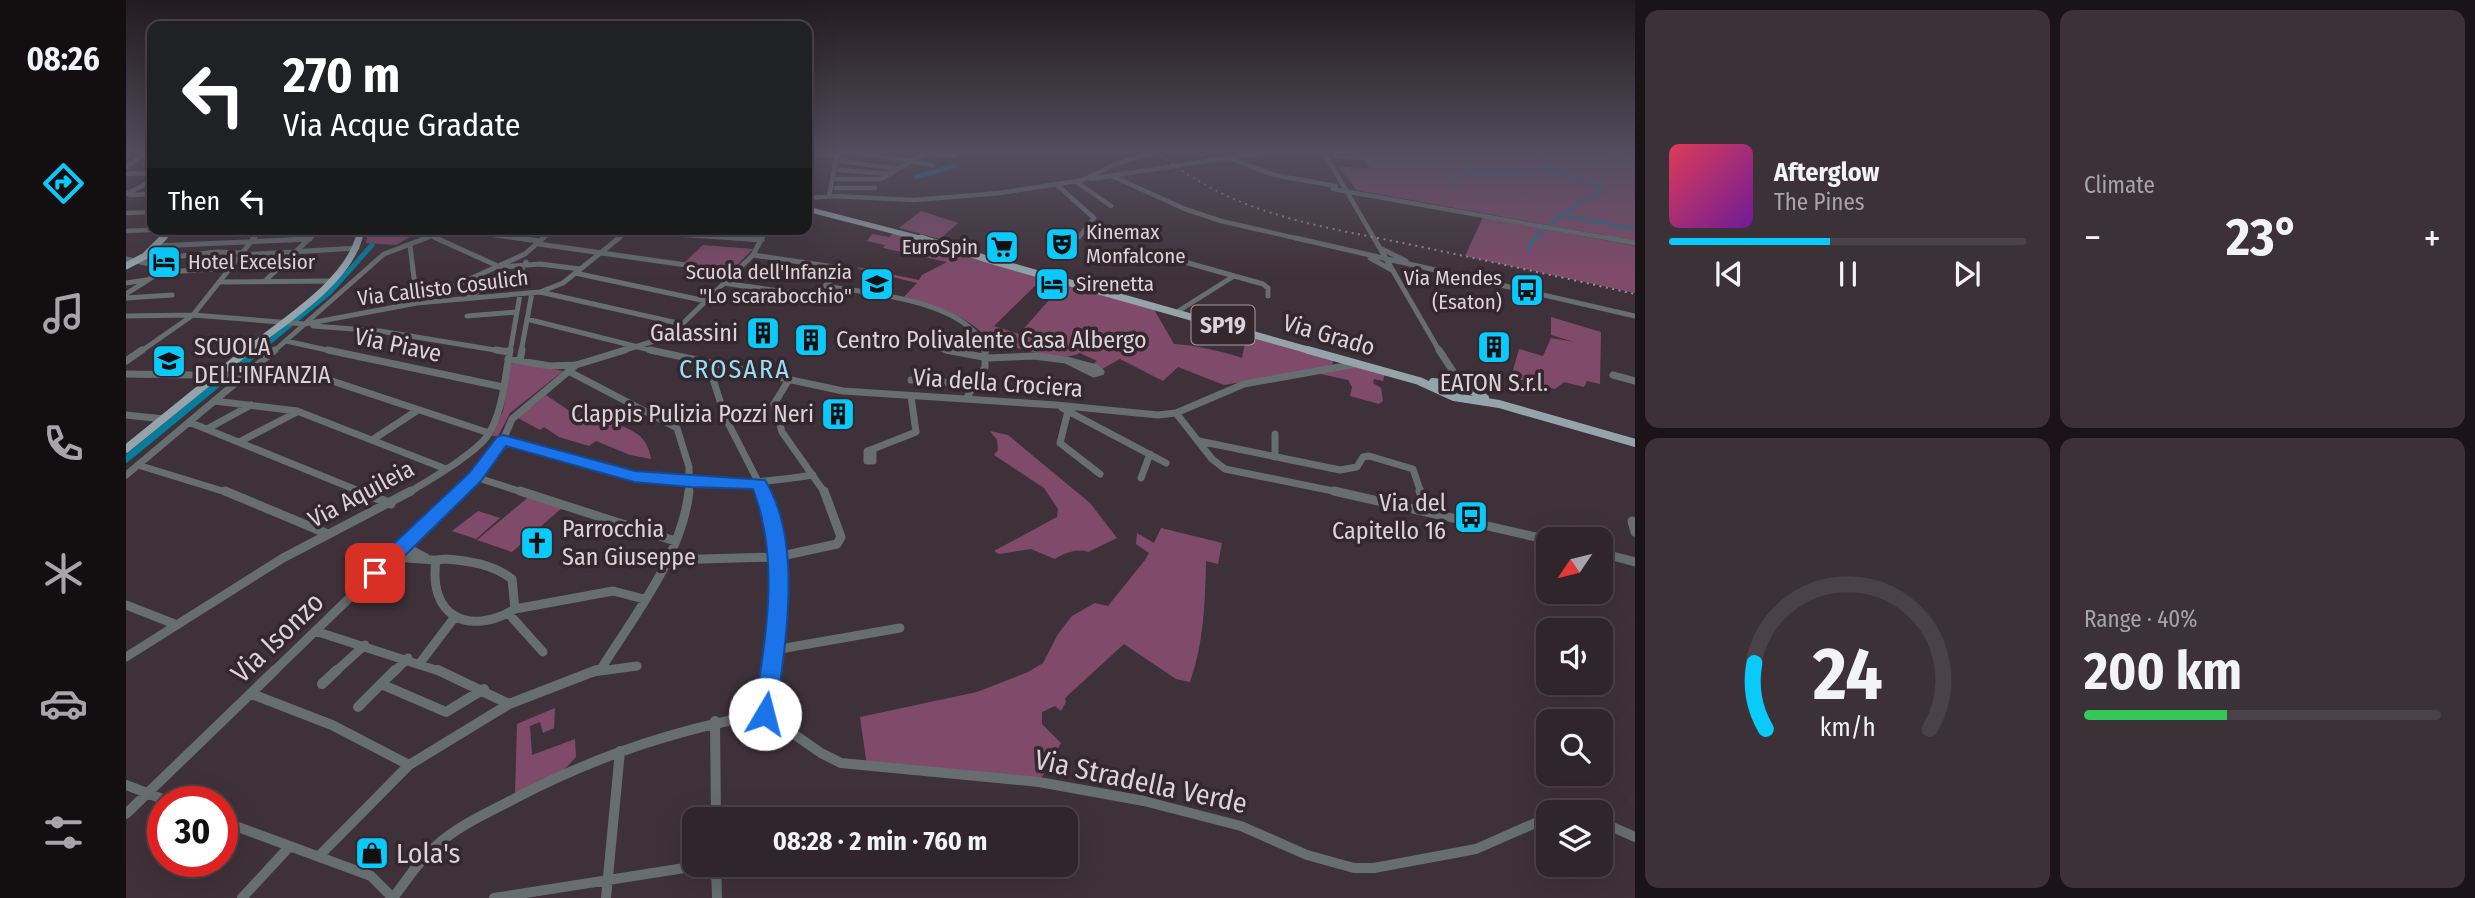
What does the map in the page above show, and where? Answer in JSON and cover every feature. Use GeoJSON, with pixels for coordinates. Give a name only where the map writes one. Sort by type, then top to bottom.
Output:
{"type":"FeatureCollection","features":[{"type":"Feature","properties":{"kind":"main road","name":"Via Grado"},"geometry":{"type":"LineString","coordinates":[[812,206],[920,238],[1451,384],[1472,396],[1635,443]]}},
{"type":"Feature","properties":{"kind":"main road","name":"Via Grado"},"geometry":{"type":"LineString","coordinates":[[812,208],[1359,364],[1451,384]]}},
{"type":"Feature","properties":{"kind":"main road"},"geometry":{"type":"LineString","coordinates":[[126,266],[137,261],[167,235]]}},
{"type":"Feature","properties":{"kind":"main road"},"geometry":{"type":"LineString","coordinates":[[127,447],[288,324],[333,281],[357,248],[360,235]]}},
{"type":"Feature","properties":{"kind":"main road","name":"Via Grado"},"geometry":{"type":"LineString","coordinates":[[1451,384],[1454,397],[1472,396]]}},
{"type":"Feature","properties":{"kind":"street"},"geometry":{"type":"LineString","coordinates":[[829,196],[832,193]]}},
{"type":"Feature","properties":{"kind":"street"},"geometry":{"type":"LineString","coordinates":[[875,193],[875,198]]}},
{"type":"Feature","properties":{"kind":"street"},"geometry":{"type":"LineString","coordinates":[[812,202],[829,196],[914,200],[999,193]]}},
{"type":"Feature","properties":{"kind":"street"},"geometry":{"type":"LineString","coordinates":[[1066,193],[1094,218],[1079,237]]}},
{"type":"Feature","properties":{"kind":"street"},"geometry":{"type":"LineString","coordinates":[[1092,193],[1111,206]]}},
{"type":"Feature","properties":{"kind":"street"},"geometry":{"type":"LineString","coordinates":[[1150,193],[1197,214],[1635,316]]}},
{"type":"Feature","properties":{"kind":"street"},"geometry":{"type":"LineString","coordinates":[[1340,193],[1352,199],[1375,196]]}},
{"type":"Feature","properties":{"kind":"street"},"geometry":{"type":"LineString","coordinates":[[1348,193],[1393,270],[1451,384]]}},
{"type":"Feature","properties":{"kind":"street"},"geometry":{"type":"LineString","coordinates":[[1358,193],[1635,243]]}},
{"type":"Feature","properties":{"kind":"street"},"geometry":{"type":"LineString","coordinates":[[126,213],[147,212]]}},
{"type":"Feature","properties":{"kind":"street"},"geometry":{"type":"LineString","coordinates":[[126,231],[147,230]]}},
{"type":"Feature","properties":{"kind":"street"},"geometry":{"type":"LineString","coordinates":[[126,361],[192,314],[256,235]]}},
{"type":"Feature","properties":{"kind":"street"},"geometry":{"type":"LineString","coordinates":[[264,281],[314,235]]}},
{"type":"Feature","properties":{"kind":"street"},"geometry":{"type":"LineString","coordinates":[[126,475],[286,341],[379,258],[390,251],[437,235]]}},
{"type":"Feature","properties":{"kind":"street"},"geometry":{"type":"LineString","coordinates":[[491,235],[735,272]]}},
{"type":"Feature","properties":{"kind":"street"},"geometry":{"type":"LineString","coordinates":[[410,245],[417,303],[525,254],[547,235]]}},
{"type":"Feature","properties":{"kind":"street","name":"Via Callisto Cosulich"},"geometry":{"type":"LineString","coordinates":[[318,324],[417,303],[540,292],[563,283],[622,235]]}},
{"type":"Feature","properties":{"kind":"street"},"geometry":{"type":"LineString","coordinates":[[687,235],[762,240]]}},
{"type":"Feature","properties":{"kind":"street"},"geometry":{"type":"LineString","coordinates":[[657,352],[753,255],[764,235]]}},
{"type":"Feature","properties":{"kind":"street"},"geometry":{"type":"LineString","coordinates":[[433,237],[500,267],[526,264],[578,271],[706,301]]}},
{"type":"Feature","properties":{"kind":"street"},"geometry":{"type":"LineString","coordinates":[[155,246],[310,239]]}},
{"type":"Feature","properties":{"kind":"street"},"geometry":{"type":"LineString","coordinates":[[137,261],[217,252],[241,254],[357,248]]}},
{"type":"Feature","properties":{"kind":"street"},"geometry":{"type":"LineString","coordinates":[[1367,255],[1381,248]]}},
{"type":"Feature","properties":{"kind":"street"},"geometry":{"type":"LineString","coordinates":[[1381,248],[1408,263]]}},
{"type":"Feature","properties":{"kind":"street"},"geometry":{"type":"LineString","coordinates":[[465,298],[522,271],[526,264],[525,254]]}},
{"type":"Feature","properties":{"kind":"street"},"geometry":{"type":"LineString","coordinates":[[753,255],[848,269]]}},
{"type":"Feature","properties":{"kind":"street"},"geometry":{"type":"LineString","coordinates":[[1367,255],[1393,270]]}},
{"type":"Feature","properties":{"kind":"street"},"geometry":{"type":"LineString","coordinates":[[126,259],[167,268],[201,271],[230,268]]}},
{"type":"Feature","properties":{"kind":"street","name":"Via Grado"},"geometry":{"type":"LineString","coordinates":[[1181,261],[1263,284],[1268,288],[1268,296]]}},
{"type":"Feature","properties":{"kind":"street"},"geometry":{"type":"LineString","coordinates":[[1393,270],[1396,266],[1408,263]]}},
{"type":"Feature","properties":{"kind":"street"},"geometry":{"type":"LineString","coordinates":[[126,296],[167,268]]}},
{"type":"Feature","properties":{"kind":"street"},"geometry":{"type":"LineString","coordinates":[[835,276],[825,286],[929,307],[956,316],[975,327],[985,344],[988,358],[967,399]]}},
{"type":"Feature","properties":{"kind":"street"},"geometry":{"type":"LineString","coordinates":[[1180,310],[1234,276]]}},
{"type":"Feature","properties":{"kind":"street"},"geometry":{"type":"LineString","coordinates":[[126,283],[148,280]]}},
{"type":"Feature","properties":{"kind":"street"},"geometry":{"type":"LineString","coordinates":[[219,282],[333,281]]}},
{"type":"Feature","properties":{"kind":"street"},"geometry":{"type":"LineString","coordinates":[[723,283],[793,293]]}},
{"type":"Feature","properties":{"kind":"street"},"geometry":{"type":"LineString","coordinates":[[540,292],[682,324]]}},
{"type":"Feature","properties":{"kind":"street"},"geometry":{"type":"LineString","coordinates":[[520,360],[532,293]]}},
{"type":"Feature","properties":{"kind":"street"},"geometry":{"type":"LineString","coordinates":[[126,296],[172,295]]}},
{"type":"Feature","properties":{"kind":"street"},"geometry":{"type":"LineString","coordinates":[[126,374],[320,377],[489,433],[503,387],[520,295]]}},
{"type":"Feature","properties":{"kind":"street"},"geometry":{"type":"LineString","coordinates":[[467,316],[517,312]]}},
{"type":"Feature","properties":{"kind":"street"},"geometry":{"type":"LineString","coordinates":[[126,316],[192,314],[380,331],[573,369],[677,428],[688,460],[690,482],[675,541],[601,669]]}},
{"type":"Feature","properties":{"kind":"street","name":"Via della Crociera"},"geometry":{"type":"LineString","coordinates":[[527,318],[657,352],[843,391],[1056,405],[1158,415],[1176,413],[1231,387],[1359,364]]}},
{"type":"Feature","properties":{"kind":"street"},"geometry":{"type":"LineString","coordinates":[[573,369],[670,337]]}},
{"type":"Feature","properties":{"kind":"street","name":"Via Piave"},"geometry":{"type":"LineString","coordinates":[[286,341],[503,387]]}},
{"type":"Feature","properties":{"kind":"street"},"geometry":{"type":"LineString","coordinates":[[926,346],[988,358],[1034,356],[1066,360],[1096,368],[1101,372],[1094,374],[1066,360]]}},
{"type":"Feature","properties":{"kind":"street"},"geometry":{"type":"LineString","coordinates":[[1332,356],[1336,360],[1332,367]]}},
{"type":"Feature","properties":{"kind":"street"},"geometry":{"type":"LineString","coordinates":[[238,827],[371,876],[393,898],[433,849],[455,831],[516,797],[620,751],[673,732],[715,721],[765,714],[779,605],[777,557],[770,511],[759,483],[727,422],[708,363]]}},
{"type":"Feature","properties":{"kind":"street","name":"Via Isonzo"},"geometry":{"type":"LineString","coordinates":[[155,786],[475,477],[503,440],[512,419],[551,391],[573,369]]}},
{"type":"Feature","properties":{"kind":"street"},"geometry":{"type":"LineString","coordinates":[[1612,375],[1635,381]]}},
{"type":"Feature","properties":{"kind":"street"},"geometry":{"type":"LineString","coordinates":[[911,380],[974,384]]}},
{"type":"Feature","properties":{"kind":"street"},"geometry":{"type":"LineString","coordinates":[[666,560],[777,557],[837,544],[841,537],[824,490],[782,432],[774,404],[788,381]]}},
{"type":"Feature","properties":{"kind":"street"},"geometry":{"type":"LineString","coordinates":[[873,448],[916,432],[911,396]]}},
{"type":"Feature","properties":{"kind":"street"},"geometry":{"type":"LineString","coordinates":[[214,401],[297,411],[446,469]]}},
{"type":"Feature","properties":{"kind":"street"},"geometry":{"type":"LineString","coordinates":[[207,429],[251,405]]}},
{"type":"Feature","properties":{"kind":"street"},"geometry":{"type":"LineString","coordinates":[[1056,405],[1166,463]]}},
{"type":"Feature","properties":{"kind":"street"},"geometry":{"type":"LineString","coordinates":[[372,440],[418,410]]}},
{"type":"Feature","properties":{"kind":"street"},"geometry":{"type":"LineString","coordinates":[[239,442],[297,411]]}},
{"type":"Feature","properties":{"kind":"street"},"geometry":{"type":"LineString","coordinates":[[1068,411],[1060,443],[1100,474]]}},
{"type":"Feature","properties":{"kind":"street"},"geometry":{"type":"LineString","coordinates":[[1176,413],[1217,465],[1237,473],[1426,510],[1536,537]]}},
{"type":"Feature","properties":{"kind":"street"},"geometry":{"type":"LineString","coordinates":[[126,415],[164,419]]}},
{"type":"Feature","properties":{"kind":"street"},"geometry":{"type":"LineString","coordinates":[[189,422],[391,504]]}},
{"type":"Feature","properties":{"kind":"street","name":"Via Aquileia"},"geometry":{"type":"LineString","coordinates":[[126,657],[283,558],[391,504],[446,469],[489,433]]}},
{"type":"Feature","properties":{"kind":"street"},"geometry":{"type":"LineString","coordinates":[[1275,434],[1275,457]]}},
{"type":"Feature","properties":{"kind":"street"},"geometry":{"type":"LineString","coordinates":[[503,440],[634,477],[690,482],[759,483],[813,475]]}},
{"type":"Feature","properties":{"kind":"street"},"geometry":{"type":"LineString","coordinates":[[1198,441],[1340,470],[1357,467],[1363,457],[1369,456],[1408,466],[1413,469],[1426,510]]}},
{"type":"Feature","properties":{"kind":"street"},"geometry":{"type":"LineString","coordinates":[[1141,478],[1150,454]]}},
{"type":"Feature","properties":{"kind":"street"},"geometry":{"type":"LineString","coordinates":[[138,466],[224,491],[328,534]]}},
{"type":"Feature","properties":{"kind":"street"},"geometry":{"type":"LineString","coordinates":[[475,477],[675,541]]}},
{"type":"Feature","properties":{"kind":"street"},"geometry":{"type":"LineString","coordinates":[[1632,521],[1635,532]]}},
{"type":"Feature","properties":{"kind":"street"},"geometry":{"type":"LineString","coordinates":[[403,546],[431,559]]}},
{"type":"Feature","properties":{"kind":"street"},"geometry":{"type":"LineString","coordinates":[[1614,556],[1635,562]]}},
{"type":"Feature","properties":{"kind":"street"},"geometry":{"type":"LineString","coordinates":[[392,557],[464,562],[505,573],[512,579],[512,612],[543,652]]}},
{"type":"Feature","properties":{"kind":"street"},"geometry":{"type":"LineString","coordinates":[[431,559],[439,603],[454,618],[470,623],[613,591],[644,598]]}},
{"type":"Feature","properties":{"kind":"street"},"geometry":{"type":"LineString","coordinates":[[126,605],[177,625]]}},
{"type":"Feature","properties":{"kind":"street"},"geometry":{"type":"LineString","coordinates":[[420,663],[454,618]]}},
{"type":"Feature","properties":{"kind":"street"},"geometry":{"type":"LineString","coordinates":[[774,650],[900,628]]}},
{"type":"Feature","properties":{"kind":"street"},"geometry":{"type":"LineString","coordinates":[[315,631],[408,658],[484,689],[509,704]]}},
{"type":"Feature","properties":{"kind":"street"},"geometry":{"type":"LineString","coordinates":[[322,684],[365,645]]}},
{"type":"Feature","properties":{"kind":"street"},"geometry":{"type":"LineString","coordinates":[[358,707],[408,658]]}},
{"type":"Feature","properties":{"kind":"street"},"geometry":{"type":"LineString","coordinates":[[319,856],[410,765],[509,704],[601,669],[637,666]]}},
{"type":"Feature","properties":{"kind":"street"},"geometry":{"type":"LineString","coordinates":[[381,684],[446,712],[484,689]]}},
{"type":"Feature","properties":{"kind":"street"},"geometry":{"type":"LineString","coordinates":[[251,694],[335,724],[410,765]]}},
{"type":"Feature","properties":{"kind":"street","name":"Via Stradella Verde"},"geometry":{"type":"LineString","coordinates":[[765,714],[780,722],[825,757],[841,763],[1039,782],[1144,801],[1241,825],[1307,855],[1354,868],[1476,849],[1536,823]]}},
{"type":"Feature","properties":{"kind":"street"},"geometry":{"type":"LineString","coordinates":[[715,721],[716,807]]}},
{"type":"Feature","properties":{"kind":"street"},"geometry":{"type":"LineString","coordinates":[[606,898],[620,751]]}},
{"type":"Feature","properties":{"kind":"street"},"geometry":{"type":"LineString","coordinates":[[126,785],[147,793]]}},
{"type":"Feature","properties":{"kind":"street","name":"Via Isonzo"},"geometry":{"type":"LineString","coordinates":[[126,814],[147,794]]}},
{"type":"Feature","properties":{"kind":"street"},"geometry":{"type":"LineString","coordinates":[[1613,827],[1635,837]]}},
{"type":"Feature","properties":{"kind":"street"},"geometry":{"type":"LineString","coordinates":[[242,898],[290,846]]}},
{"type":"Feature","properties":{"kind":"street"},"geometry":{"type":"LineString","coordinates":[[495,898],[682,869]]}},
{"type":"Feature","properties":{"kind":"street"},"geometry":{"type":"LineString","coordinates":[[716,877],[717,898]]}},
{"type":"Feature","properties":{"kind":"shaded area"},"geometry":{"type":"Polygon","coordinates":[[[1372,193],[1635,193],[1635,241],[1372,193]]]}},
{"type":"Feature","properties":{"kind":"shaded area"},"geometry":{"type":"Polygon","coordinates":[[[921,211],[958,223],[940,239],[899,228],[921,211]]]}},
{"type":"Feature","properties":{"kind":"shaded area"},"geometry":{"type":"Polygon","coordinates":[[[1483,217],[1635,246],[1635,293],[1465,256],[1483,217]]]}},
{"type":"Feature","properties":{"kind":"shaded area"},"geometry":{"type":"Polygon","coordinates":[[[895,232],[1045,276],[994,326],[1019,334],[1066,281],[1152,306],[1174,344],[1210,349],[1242,358],[1247,334],[1332,359],[1333,362],[1332,365],[1322,368],[1224,385],[1178,367],[1163,381],[1120,359],[1102,369],[1093,364],[1097,361],[1080,353],[1052,356],[1004,345],[1002,338],[989,339],[969,323],[948,312],[901,300],[917,283],[857,267],[919,280],[922,275],[947,262],[883,248],[885,245],[867,241],[872,234],[889,237],[895,232]]]}},
{"type":"Feature","properties":{"kind":"shaded area"},"geometry":{"type":"Polygon","coordinates":[[[367,235],[413,235],[396,245],[366,243],[367,235]]]}},
{"type":"Feature","properties":{"kind":"shaded area"},"geometry":{"type":"Polygon","coordinates":[[[703,245],[753,249],[732,270],[685,262],[703,245]]]}},
{"type":"Feature","properties":{"kind":"shaded area"},"geometry":{"type":"Polygon","coordinates":[[[1551,317],[1601,332],[1600,384],[1587,381],[1584,387],[1564,382],[1555,389],[1511,377],[1519,349],[1543,356],[1551,338],[1574,342],[1551,335],[1551,317]]]}},
{"type":"Feature","properties":{"kind":"shaded area"},"geometry":{"type":"Polygon","coordinates":[[[511,364],[563,371],[510,413],[498,436],[492,436],[503,411],[511,364]]]}},
{"type":"Feature","properties":{"kind":"shaded area"},"geometry":{"type":"Polygon","coordinates":[[[1352,366],[1385,373],[1383,381],[1374,379],[1373,383],[1381,388],[1383,401],[1379,404],[1350,396],[1352,387],[1348,380],[1316,373],[1352,366]]]}},
{"type":"Feature","properties":{"kind":"shaded area"},"geometry":{"type":"Polygon","coordinates":[[[546,395],[568,410],[595,423],[603,418],[628,428],[645,442],[651,459],[630,455],[596,441],[589,446],[559,437],[544,427],[540,430],[518,418],[546,395]]]}},
{"type":"Feature","properties":{"kind":"shaded area"},"geometry":{"type":"Polygon","coordinates":[[[990,431],[1008,435],[1090,503],[1117,538],[1088,552],[1071,552],[1055,559],[1031,549],[999,554],[994,551],[1057,517],[1058,509],[1044,488],[994,455],[998,450],[997,440],[990,431]]]}},
{"type":"Feature","properties":{"kind":"shaded area"},"geometry":{"type":"Polygon","coordinates":[[[531,495],[564,506],[512,552],[477,540],[531,495]]]}},
{"type":"Feature","properties":{"kind":"shaded area"},"geometry":{"type":"Polygon","coordinates":[[[478,511],[500,518],[476,539],[452,531],[478,511]]]}},
{"type":"Feature","properties":{"kind":"shaded area"},"geometry":{"type":"Polygon","coordinates":[[[1161,528],[1222,543],[1218,564],[1206,561],[1201,637],[1190,682],[1176,679],[1124,644],[1065,698],[1066,702],[1061,711],[1055,706],[1042,712],[1042,724],[1061,743],[1039,782],[867,766],[860,717],[977,692],[1028,672],[1043,663],[1058,634],[1072,616],[1095,603],[1108,606],[1145,560],[1149,553],[1136,544],[1137,533],[1154,543],[1161,528]]]}},
{"type":"Feature","properties":{"kind":"shaded area"},"geometry":{"type":"Polygon","coordinates":[[[555,708],[554,728],[543,733],[540,722],[530,726],[532,755],[575,739],[576,757],[562,772],[515,794],[517,724],[555,708]]]}},
{"type":"Feature","properties":{"kind":"waterway"},"geometry":{"type":"LineString","coordinates":[[1565,216],[1561,215],[1599,193]]}},
{"type":"Feature","properties":{"kind":"waterway"},"geometry":{"type":"LineString","coordinates":[[1528,250],[1532,241],[1560,216]]}},
{"type":"Feature","properties":{"kind":"waterway"},"geometry":{"type":"LineString","coordinates":[[1568,216],[1635,229]]}},
{"type":"Feature","properties":{"kind":"waterway"},"geometry":{"type":"LineString","coordinates":[[257,352],[330,292],[372,245]]}},
{"type":"Feature","properties":{"kind":"waterway"},"geometry":{"type":"LineString","coordinates":[[126,459],[259,350]]}},
{"type":"Feature","properties":{"kind":"railway"},"geometry":{"type":"LineString","coordinates":[[1222,193],[1249,205],[1316,225],[1635,294]]}},
{"type":"Feature","properties":{"kind":"place","name":"Kinemax Monfalcone"},"geometry":{"type":"Point","coordinates":[1062,244]}},
{"type":"Feature","properties":{"kind":"place","name":"EuroSpin"},"geometry":{"type":"Point","coordinates":[1002,247]}},
{"type":"Feature","properties":{"kind":"place","name":"Hotel Excelsior"},"geometry":{"type":"Point","coordinates":[164,262]}},
{"type":"Feature","properties":{"kind":"place","name":"Scuola dell'Infanzia \"Lo scarabocchio\""},"geometry":{"type":"Point","coordinates":[877,284]}},
{"type":"Feature","properties":{"kind":"place","name":"Sirenetta"},"geometry":{"type":"Point","coordinates":[1052,284]}},
{"type":"Feature","properties":{"kind":"place","name":"Via Mendes (Esaton)"},"geometry":{"type":"Point","coordinates":[1527,290]}},
{"type":"Feature","properties":{"kind":"place","name":"Galassini"},"geometry":{"type":"Point","coordinates":[763,333]}},
{"type":"Feature","properties":{"kind":"place","name":"Centro Polivalente Casa Albergo"},"geometry":{"type":"Point","coordinates":[811,340]}},
{"type":"Feature","properties":{"kind":"place","name":"EATON S.r.l."},"geometry":{"type":"Point","coordinates":[1494,347]}},
{"type":"Feature","properties":{"kind":"place","name":"SCUOLA DELL'INFANZIA"},"geometry":{"type":"Point","coordinates":[169,361]}},
{"type":"Feature","properties":{"kind":"place","name":"Clappis Pulizia Pozzi Neri"},"geometry":{"type":"Point","coordinates":[838,414]}},
{"type":"Feature","properties":{"kind":"place","name":"Via del Capitello 16"},"geometry":{"type":"Point","coordinates":[1471,517]}},
{"type":"Feature","properties":{"kind":"place","name":"Parrocchia San Giuseppe"},"geometry":{"type":"Point","coordinates":[537,543]}},
{"type":"Feature","properties":{"kind":"place","name":"Lola's"},"geometry":{"type":"Point","coordinates":[372,853]}},
{"type":"Feature","properties":{"kind":"district","name":"CROSARA"},"geometry":{"type":"Point","coordinates":[735,369]}},
{"type":"Feature","properties":{"kind":"route"},"geometry":{"type":"LineString","coordinates":[[375,573],[475,477],[503,440],[634,477],[690,482],[759,483],[770,511],[777,557],[779,605],[765,714]]}}]}
